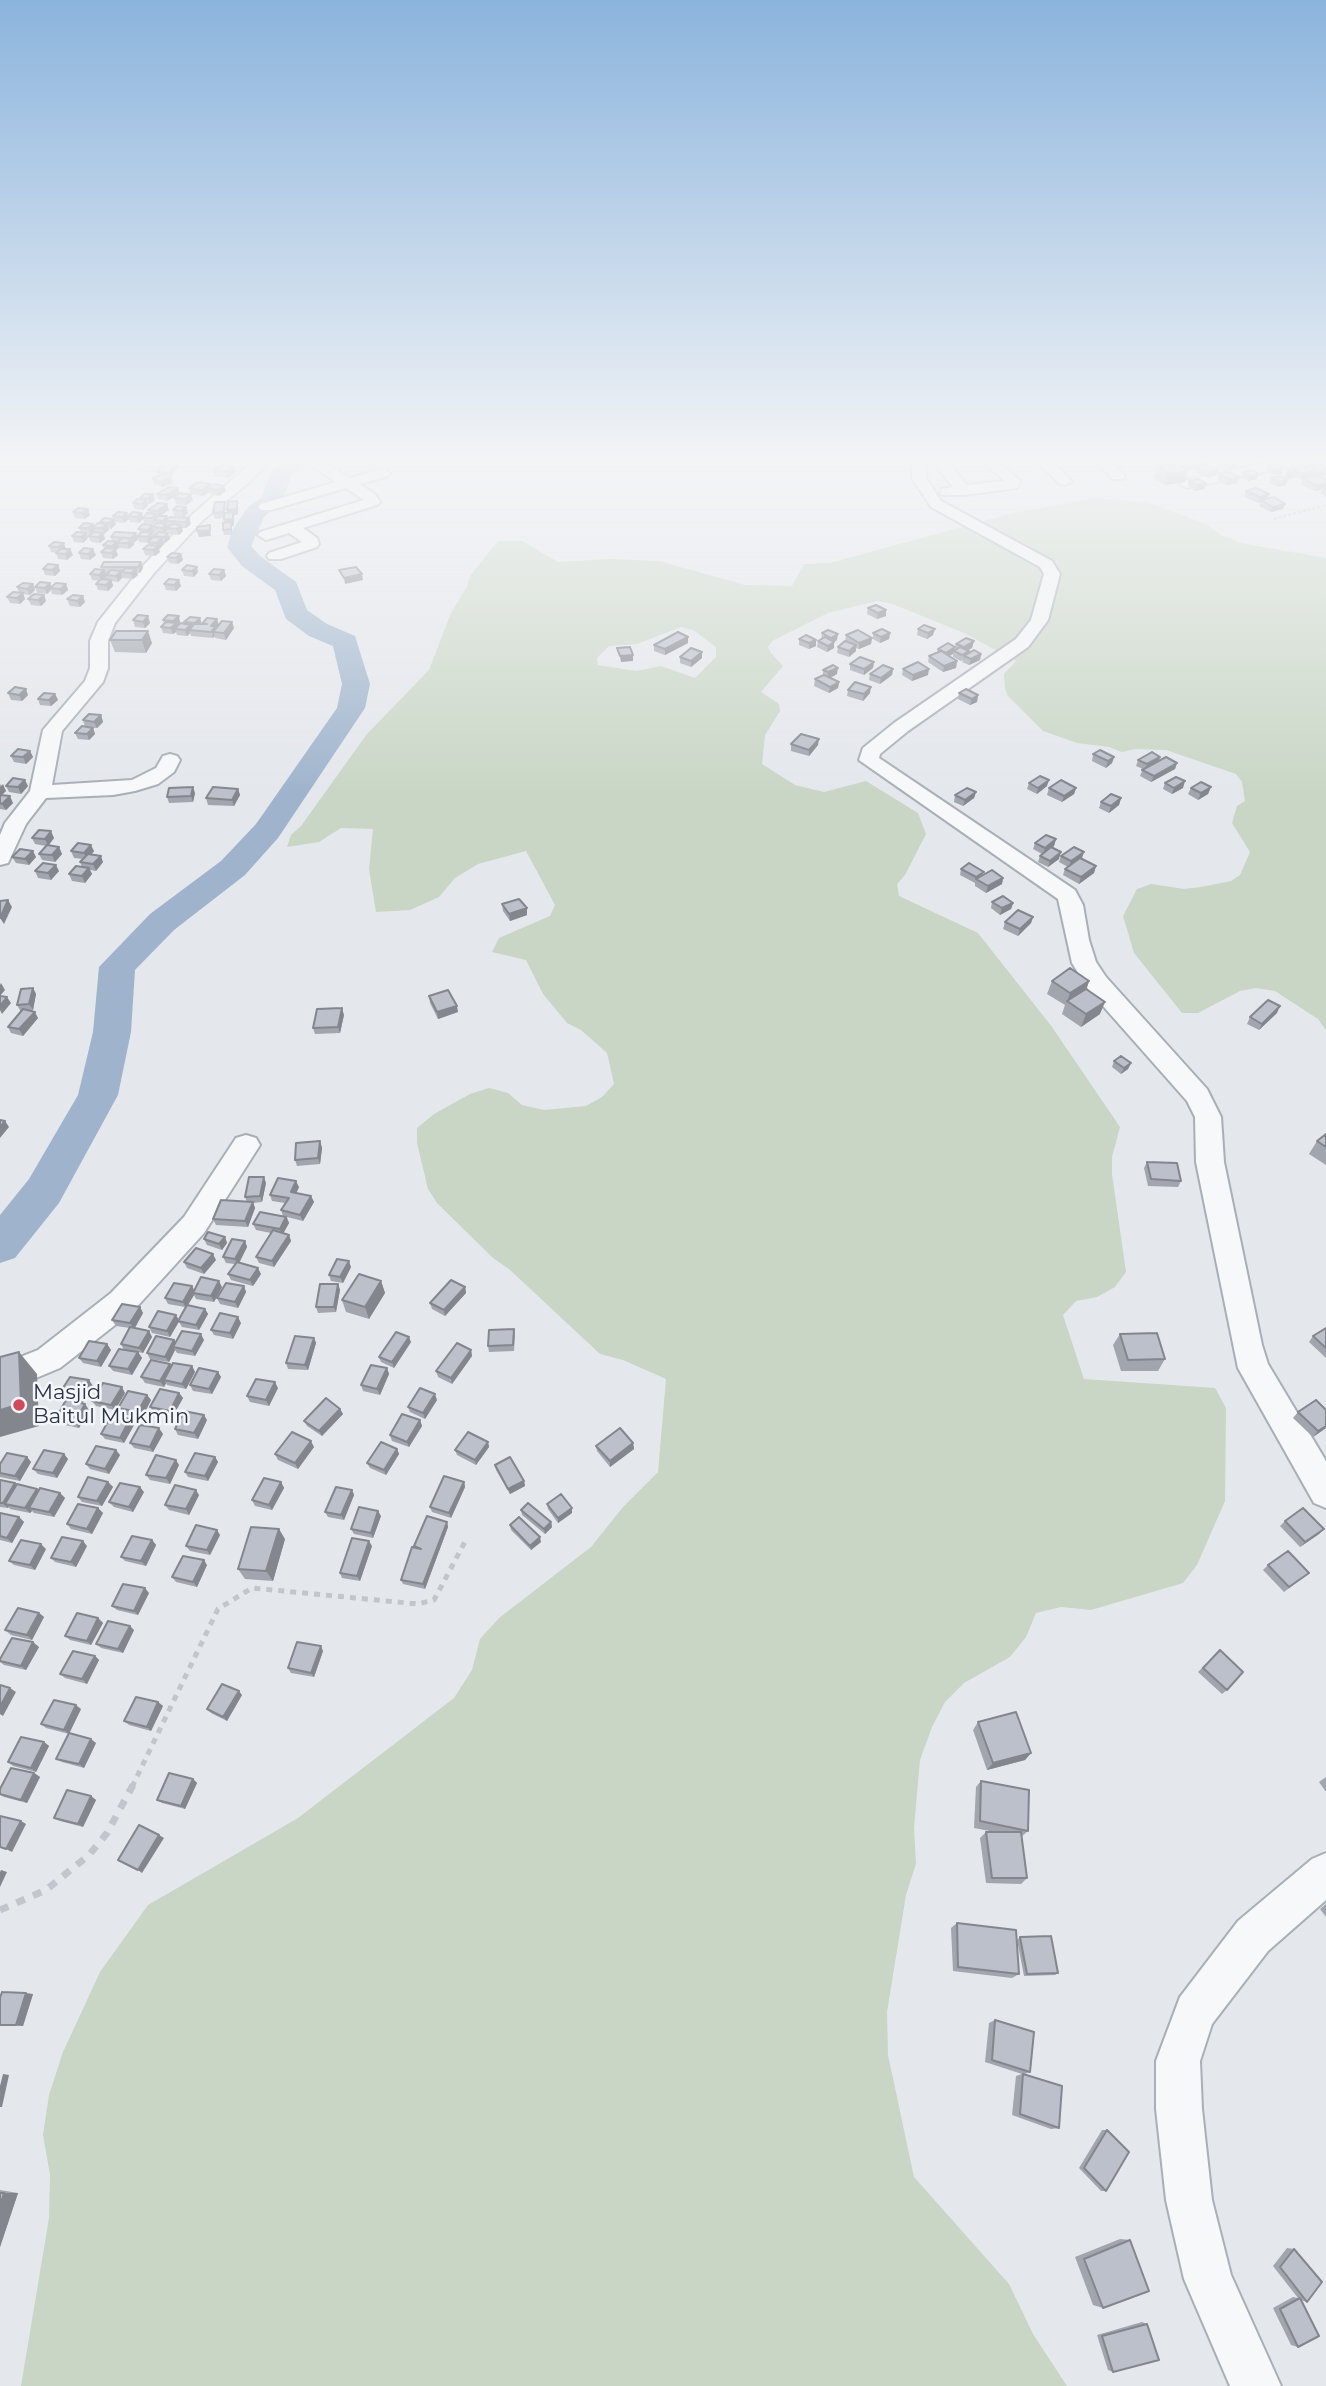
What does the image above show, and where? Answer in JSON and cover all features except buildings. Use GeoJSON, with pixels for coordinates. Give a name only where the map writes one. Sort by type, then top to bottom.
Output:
{"type":"FeatureCollection","features":[{"type":"Feature","properties":{"kind":"street"},"geometry":{"type":"LineString","coordinates":[[0,858],[16,823],[40,792],[53,730],[94,682],[99,668],[99,641],[107,622],[149,569]]}},
{"type":"Feature","properties":{"kind":"street"},"geometry":{"type":"LineString","coordinates":[[1049,569],[1052,574],[1039,620],[1022,643],[901,727],[870,752],[869,760],[1067,895],[1072,905],[1077,940],[1091,973],[1199,1096],[1208,1117],[1210,1162],[1254,1368],[1326,1492]]}},
{"type":"Feature","properties":{"kind":"street"},"geometry":{"type":"LineString","coordinates":[[40,792],[113,789],[135,785],[164,772],[170,760]]}},
{"type":"Feature","properties":{"kind":"street"},"geometry":{"type":"LineString","coordinates":[[0,1379],[49,1359],[122,1302],[194,1225],[246,1145]]}},
{"type":"Feature","properties":{"kind":"street"},"geometry":{"type":"LineString","coordinates":[[1255,2386],[1208,2279],[1189,2200],[1179,2109],[1178,2061],[1195,2012],[1252,1936],[1326,1873]]}},
{"type":"Feature","properties":{"kind":"path"},"geometry":{"type":"LineString","coordinates":[[0,1910],[46,1890],[79,1864],[107,1833],[121,1811],[218,1609],[252,1588],[418,1604],[434,1600],[467,1538]]}},
{"type":"Feature","properties":{"kind":"green space"},"geometry":{"type":"Polygon","coordinates":[[[475,569],[689,569],[745,585],[792,586],[801,569],[1326,569],[1326,1030],[1318,1019],[1275,991],[1256,988],[1240,991],[1198,1013],[1182,1013],[1134,953],[1123,916],[1137,889],[1151,884],[1184,889],[1201,887],[1231,881],[1240,875],[1250,852],[1232,823],[1237,806],[1245,801],[1242,782],[1236,774],[1166,750],[1135,749],[1122,752],[1109,747],[1077,743],[1043,731],[1008,696],[1004,674],[1016,661],[964,633],[890,603],[877,601],[828,613],[772,641],[768,647],[783,666],[761,692],[779,704],[780,711],[765,735],[762,764],[795,785],[824,792],[866,781],[918,813],[926,834],[905,875],[897,884],[899,896],[978,933],[1052,1027],[1120,1127],[1112,1157],[1112,1174],[1126,1272],[1115,1287],[1097,1297],[1076,1301],[1063,1315],[1084,1379],[1215,1388],[1226,1408],[1225,1501],[1197,1565],[1183,1583],[1091,1610],[1061,1607],[1036,1613],[1026,1637],[1010,1657],[964,1683],[945,1702],[920,1760],[914,1828],[916,1864],[906,1895],[887,2012],[888,2055],[914,2177],[1009,2284],[1033,2334],[1067,2386],[21,2386],[49,2218],[50,2175],[43,2135],[49,2095],[63,2052],[100,1972],[148,1905],[298,1818],[454,1698],[472,1670],[480,1639],[499,1618],[591,1547],[623,1507],[658,1472],[666,1379],[623,1360],[600,1354],[509,1269],[493,1258],[437,1203],[428,1189],[417,1143],[417,1128],[434,1114],[470,1094],[489,1088],[508,1093],[522,1105],[544,1110],[586,1106],[602,1097],[614,1084],[607,1053],[581,1030],[567,1023],[543,994],[526,960],[492,952],[499,938],[550,916],[555,905],[526,851],[478,864],[455,878],[439,897],[410,910],[376,912],[369,869],[373,829],[341,828],[319,842],[287,847],[291,835],[301,826],[367,734],[429,670],[451,613],[475,569]],[[681,627],[637,644],[609,646],[597,658],[598,665],[636,671],[661,666],[695,678],[716,657],[716,647],[693,630],[681,627]]]}},
{"type":"Feature","properties":{"kind":"waterway"},"geometry":{"type":"LineString","coordinates":[[0,1246],[44,1191],[98,1095],[112,1032],[117,967],[162,922],[233,868],[267,831],[351,708],[356,684],[346,642],[318,630],[295,614],[287,587],[263,569]]}},
{"type":"Feature","properties":{"kind":"place","name":"Masjid Baitul Mukmin"},"geometry":{"type":"Point","coordinates":[19,1405]}}]}
